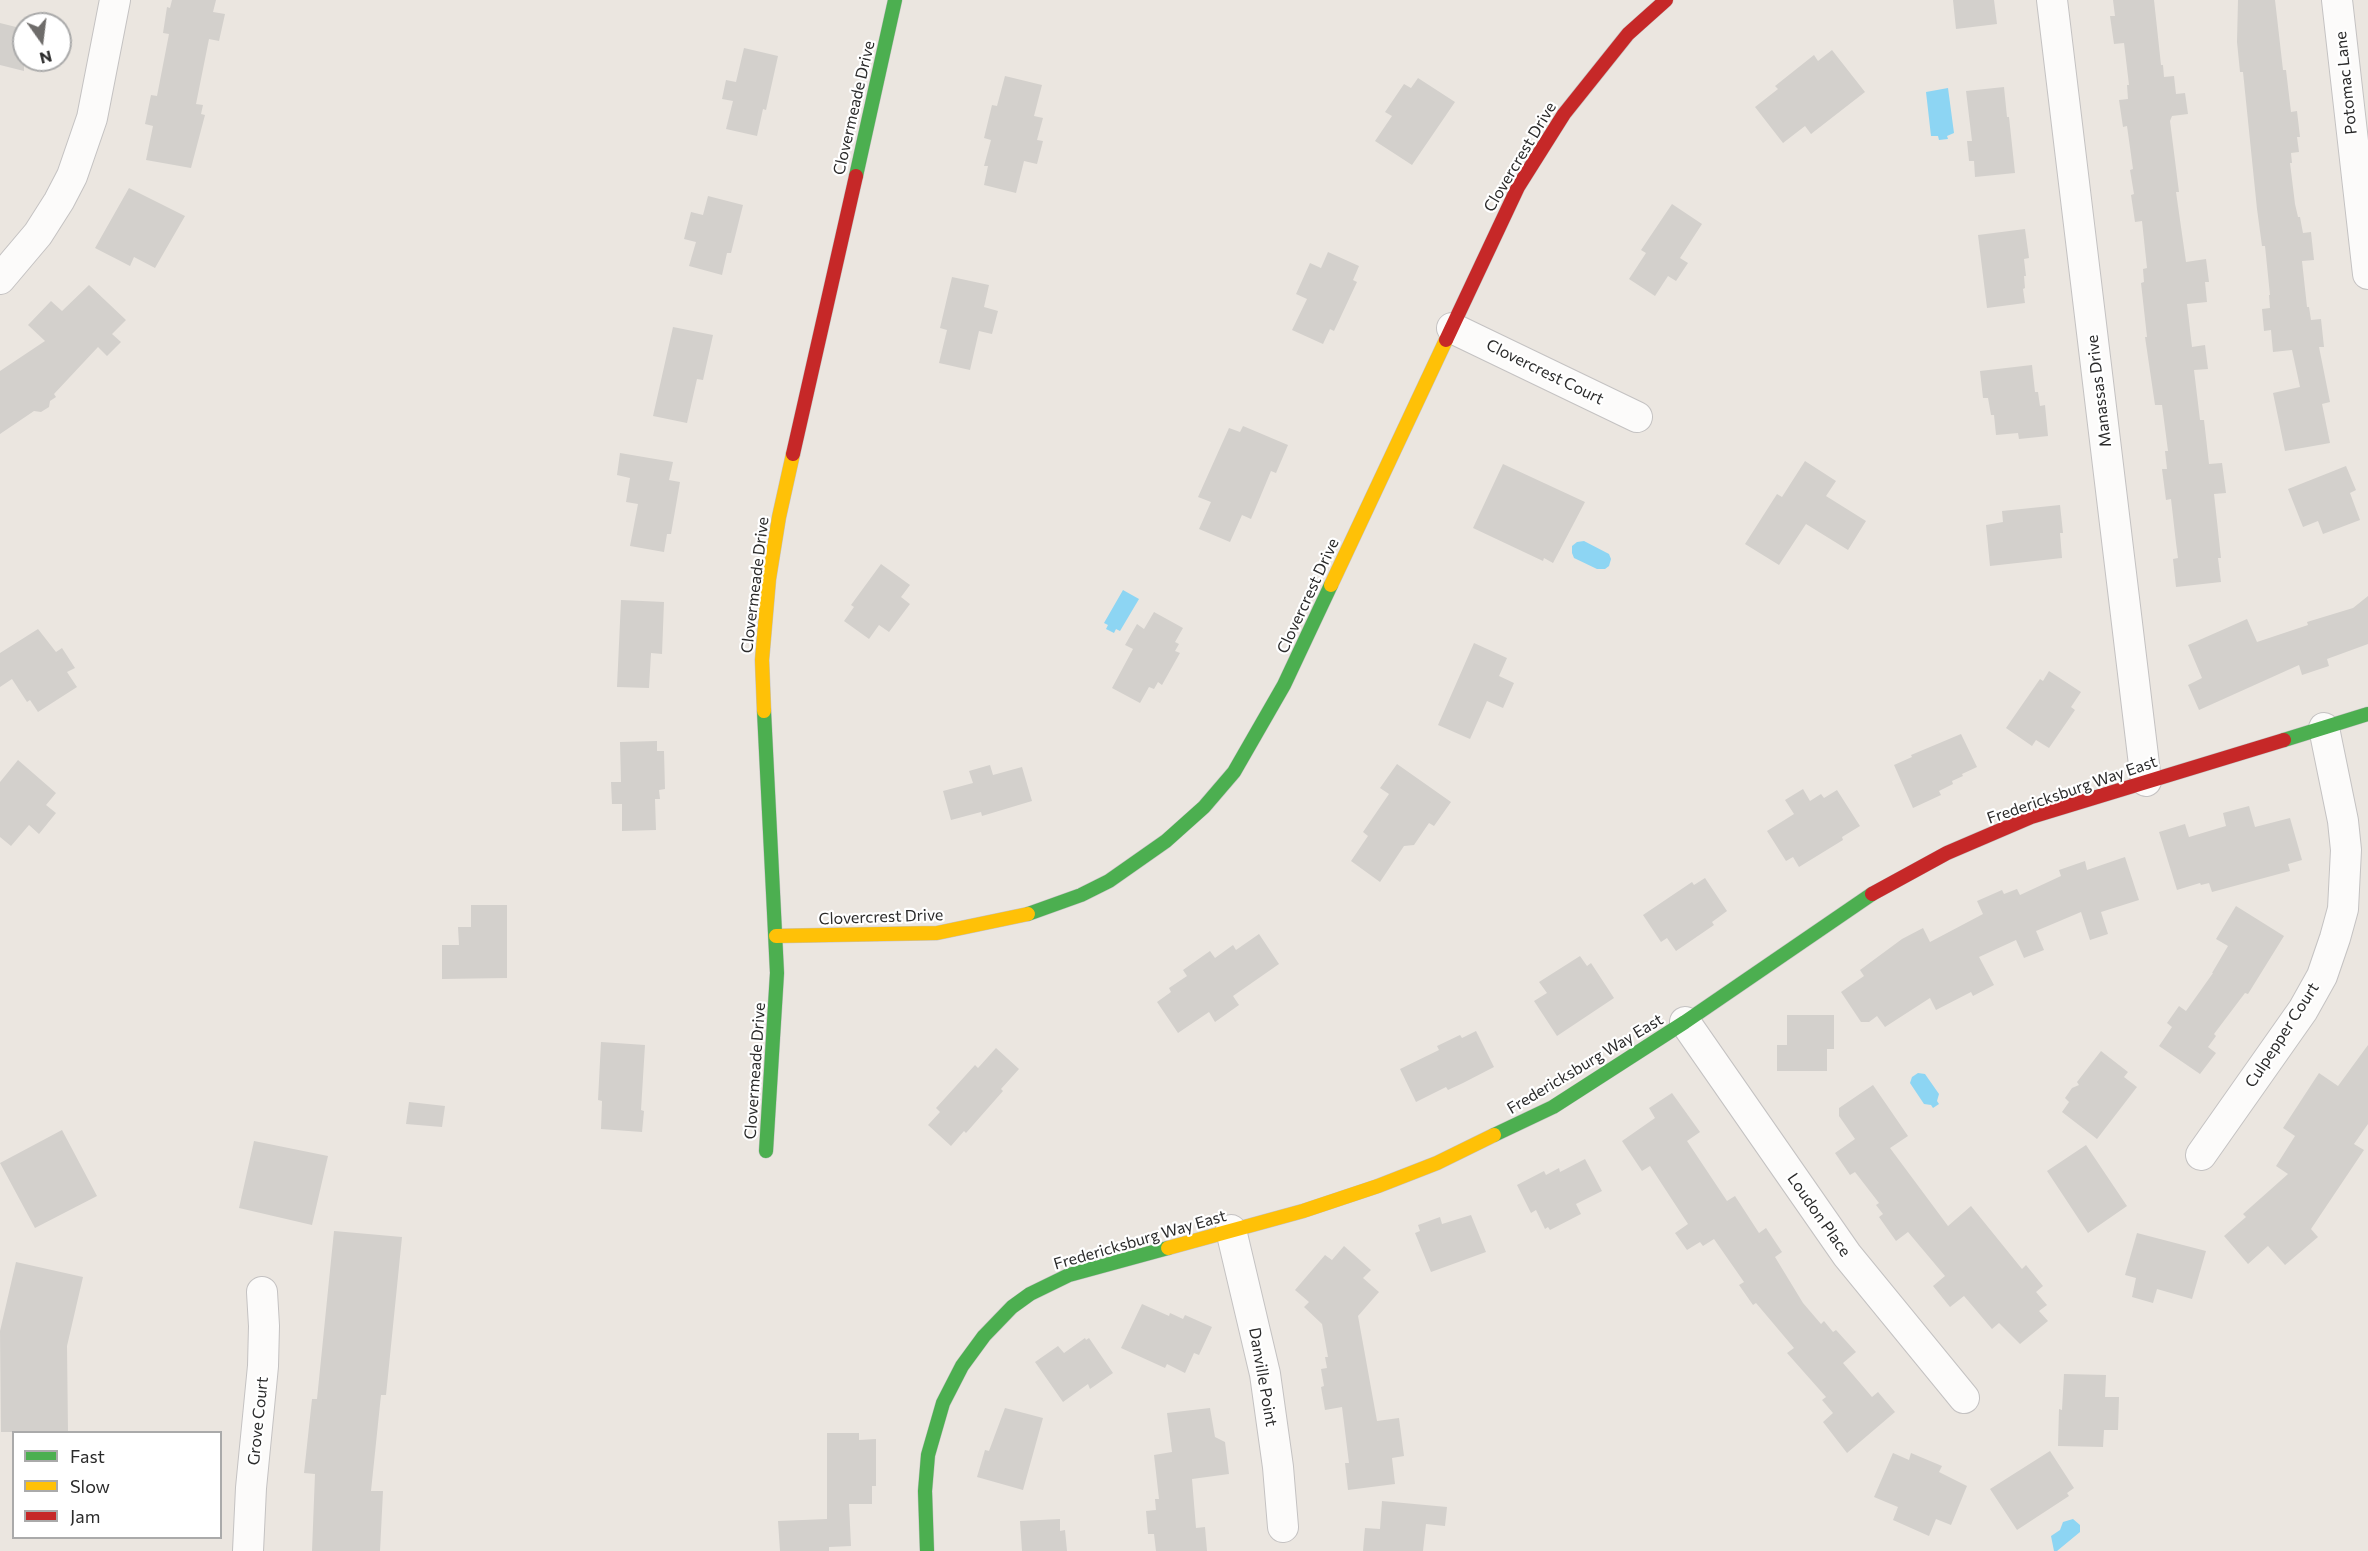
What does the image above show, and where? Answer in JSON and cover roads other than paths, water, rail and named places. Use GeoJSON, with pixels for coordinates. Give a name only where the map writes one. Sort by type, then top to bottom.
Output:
{"type":"FeatureCollection","features":[{"type":"Feature","properties":{"kind":"street"},"geometry":{"type":"LineString","coordinates":[[0,279],[38,234],[72,176],[92,118],[114,0]]}},
{"type":"Feature","properties":{"kind":"street","name":"Clovermeade Drive"},"geometry":{"type":"LineString","coordinates":[[766,1151],[776,1011],[776,936],[765,758],[762,660],[769,579],[779,517],[895,0]]}},
{"type":"Feature","properties":{"kind":"street","name":"Clovercrest Drive"},"geometry":{"type":"LineString","coordinates":[[776,936],[937,933],[1026,915],[1081,895],[1109,881],[1166,842],[1204,807],[1233,772],[1284,685],[1500,223],[1540,149],[1563,114],[1616,47],[1666,0]]}},
{"type":"Feature","properties":{"kind":"street","name":"Manassas Drive"},"geometry":{"type":"LineString","coordinates":[[2052,0],[2146,781]]}},
{"type":"Feature","properties":{"kind":"street","name":"Potomac Lane"},"geometry":{"type":"LineString","coordinates":[[2337,0],[2368,274]]}},
{"type":"Feature","properties":{"kind":"street","name":"Clovercrest Court"},"geometry":{"type":"LineString","coordinates":[[1452,328],[1637,417]]}},
{"type":"Feature","properties":{"kind":"street","name":"Fredericksburg Way East"},"geometry":{"type":"LineString","coordinates":[[927,1551],[925,1491],[932,1437],[943,1403],[962,1366],[998,1320],[1030,1294],[1069,1275],[1345,1197],[1437,1163],[1553,1107],[1685,1022],[1842,913],[1906,874],[1984,836],[2031,817],[2368,714]]}},
{"type":"Feature","properties":{"kind":"street","name":"Culpepper Court"},"geometry":{"type":"LineString","coordinates":[[2201,1155],[2303,1010],[2322,975],[2336,938],[2343,909],[2346,850],[2343,821],[2324,728]]}},
{"type":"Feature","properties":{"kind":"street","name":"Loudon Place"},"geometry":{"type":"LineString","coordinates":[[1685,1022],[1847,1255],[1964,1398]]}},
{"type":"Feature","properties":{"kind":"street","name":"Danville Point"},"geometry":{"type":"LineString","coordinates":[[1231,1230],[1264,1374],[1278,1467],[1283,1527]]}},
{"type":"Feature","properties":{"kind":"street","name":"Grove Court"},"geometry":{"type":"LineString","coordinates":[[248,1551],[251,1488],[263,1366],[262,1292]]}},
{"type":"Feature","properties":{"kind":"water"},"geometry":{"type":"Polygon","coordinates":[[[1948,88],[1954,133],[1947,136],[1948,139],[1939,140],[1938,136],[1931,136],[1926,92],[1948,88]]]}},
{"type":"Feature","properties":{"kind":"water"},"geometry":{"type":"Polygon","coordinates":[[[1584,541],[1609,554],[1611,559],[1609,566],[1605,569],[1597,569],[1574,558],[1572,546],[1584,541]]]}},
{"type":"Feature","properties":{"kind":"water"},"geometry":{"type":"Polygon","coordinates":[[[1123,590],[1139,599],[1120,631],[1116,629],[1114,633],[1106,629],[1108,625],[1104,623],[1123,590]]]}},
{"type":"Feature","properties":{"kind":"water"},"geometry":{"type":"Polygon","coordinates":[[[1918,1073],[1925,1074],[1939,1094],[1937,1101],[1939,1104],[1933,1108],[1931,1105],[1924,1104],[1910,1083],[1912,1077],[1918,1073]]]}},
{"type":"Feature","properties":{"kind":"water"},"geometry":{"type":"Polygon","coordinates":[[[2073,1519],[2080,1525],[2080,1532],[2054,1551],[2051,1536],[2060,1530],[2063,1522],[2073,1519]]]}}]}
